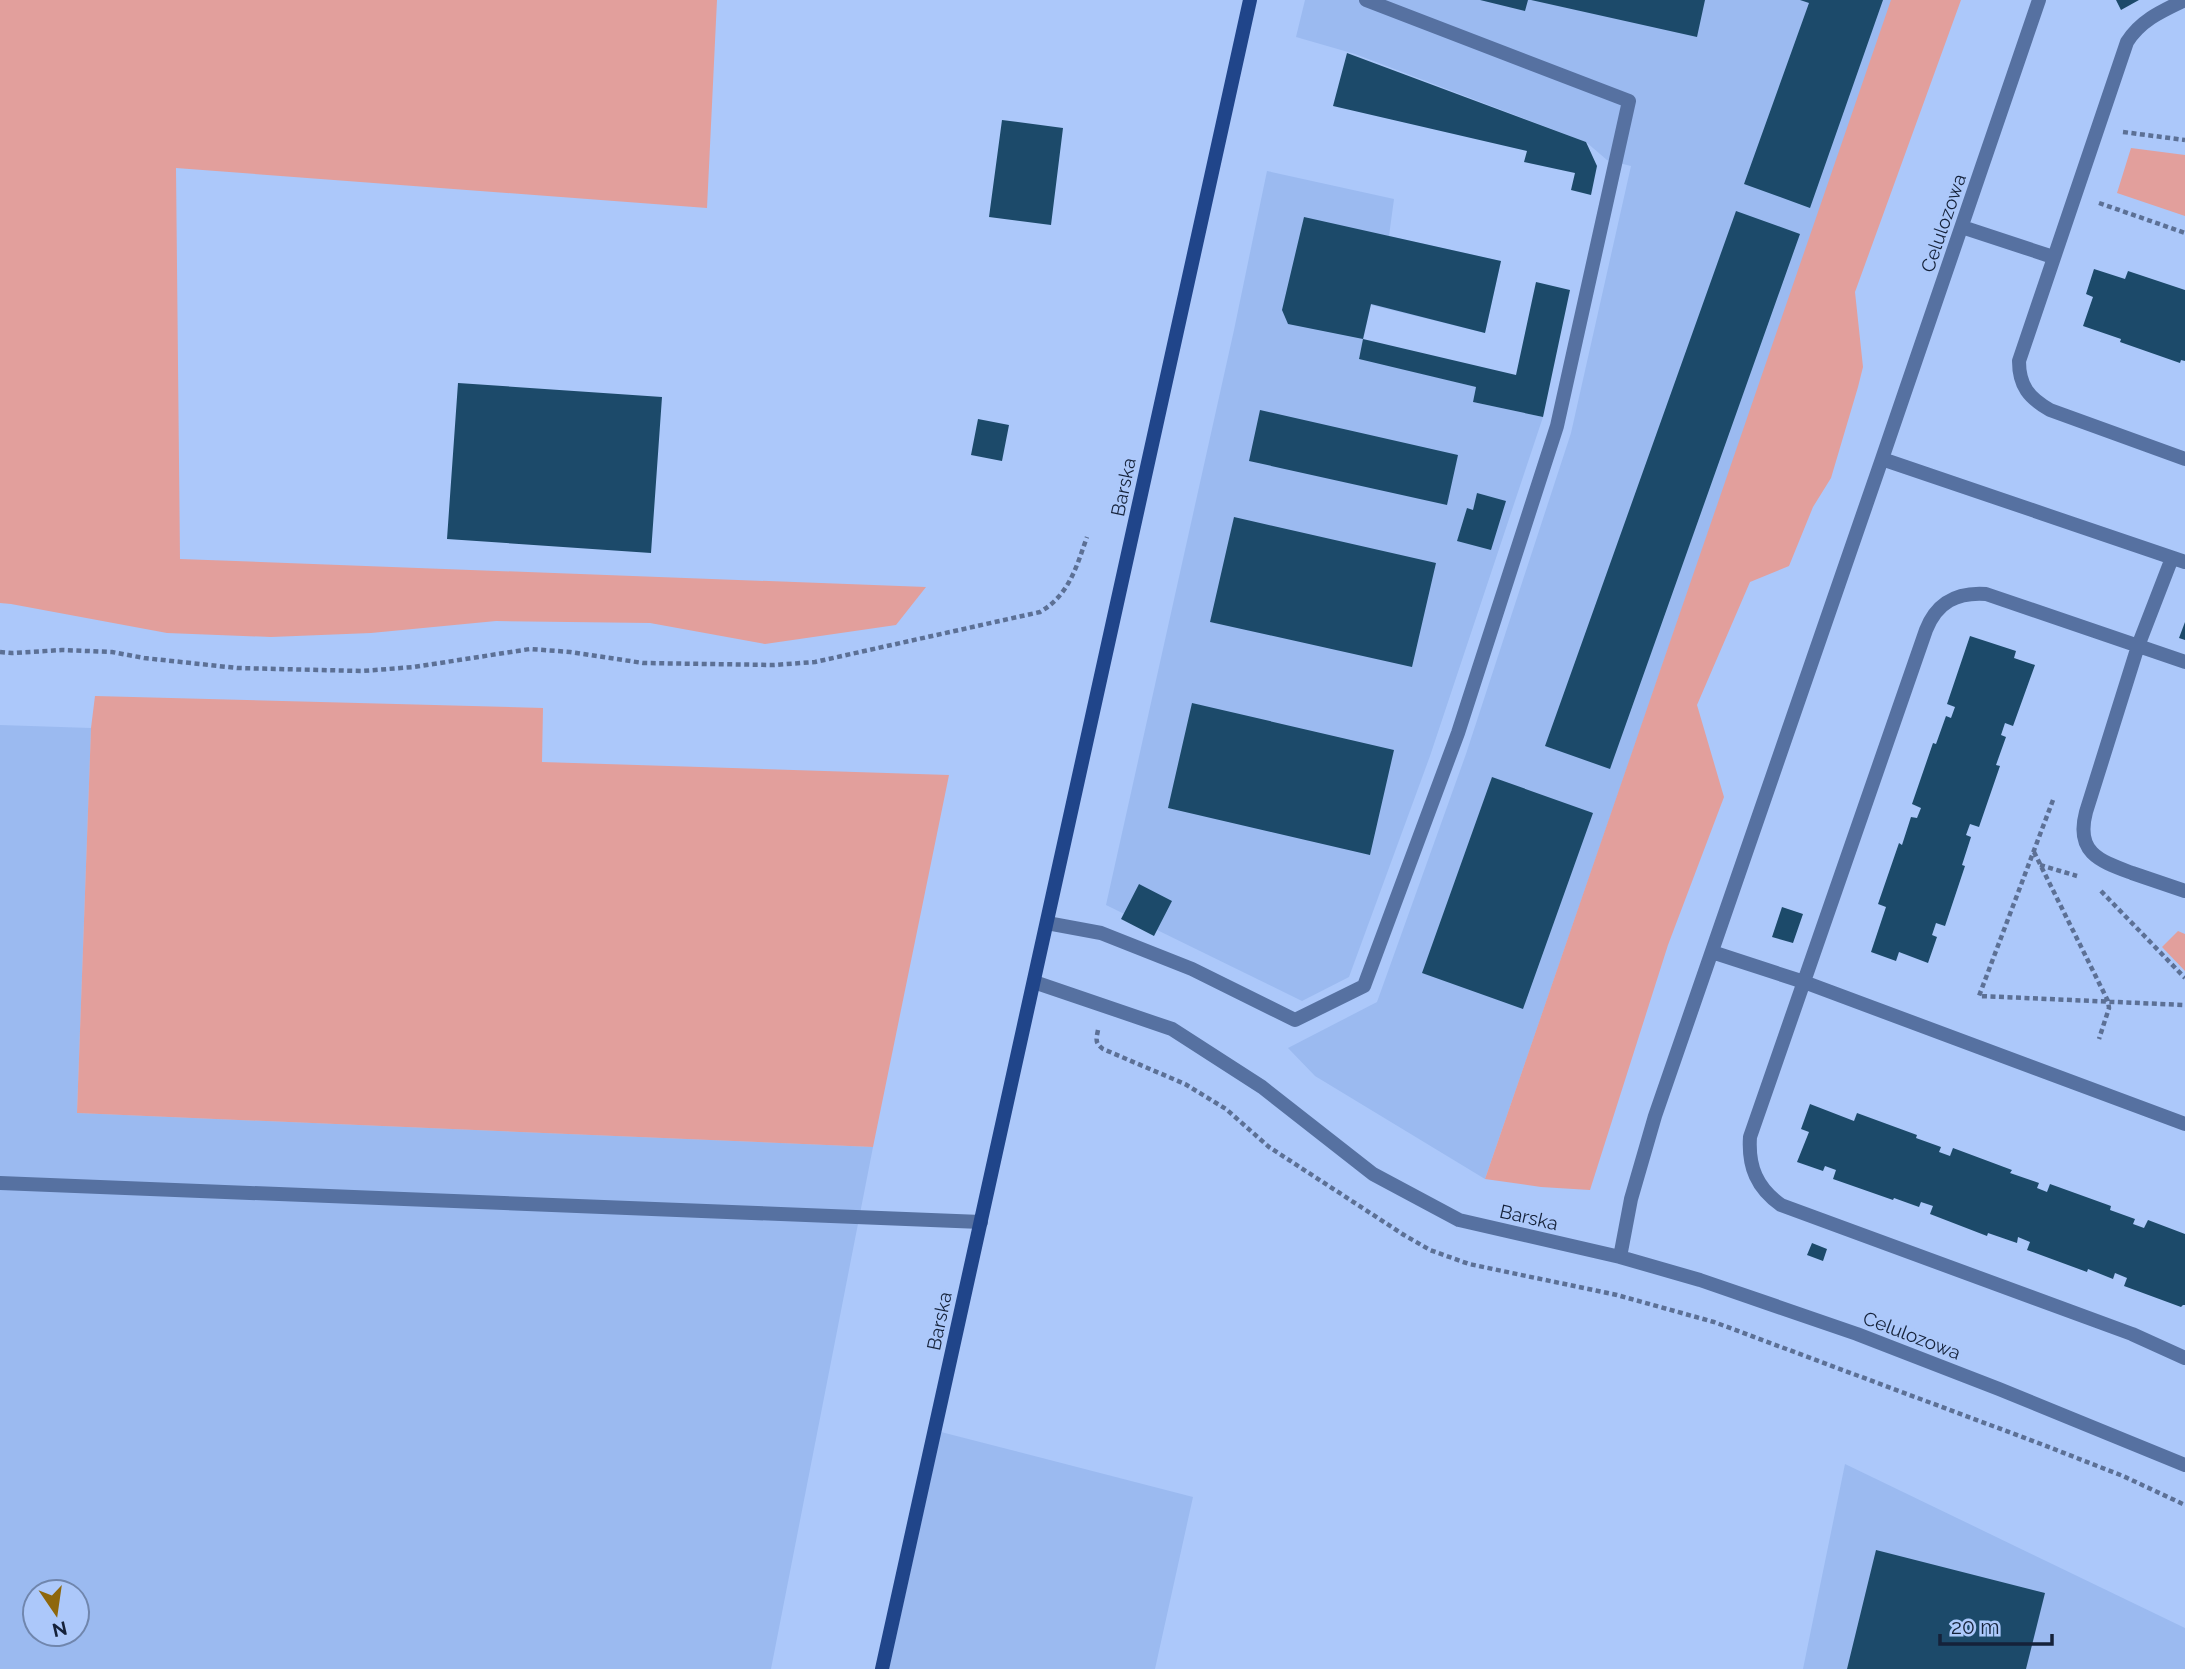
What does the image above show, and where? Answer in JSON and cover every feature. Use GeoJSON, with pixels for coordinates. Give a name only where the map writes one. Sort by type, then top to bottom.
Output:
{"type":"FeatureCollection","features":[{"type":"Feature","properties":{"kind":"street","name":"Barska"},"geometry":{"type":"LineString","coordinates":[[882,1669],[1250,0]]}},
{"type":"Feature","properties":{"kind":"street"},"geometry":{"type":"LineString","coordinates":[[1047,923],[1101,933],[1192,969],[1295,1020],[1364,986],[1458,733],[1558,426],[1629,101],[1366,0]]}},
{"type":"Feature","properties":{"kind":"street","name":"Celulozowa"},"geometry":{"type":"LineString","coordinates":[[2039,0],[1655,1116],[1631,1199],[1620,1257],[1700,1280],[1857,1334],[2185,1465]]}},
{"type":"Feature","properties":{"kind":"street"},"geometry":{"type":"LineString","coordinates":[[2185,0],[2147,20],[2127,42],[2019,361],[2021,383],[2035,402],[2050,410],[2185,459]]}},
{"type":"Feature","properties":{"kind":"street"},"geometry":{"type":"LineString","coordinates":[[1962,227],[2053,257]]}},
{"type":"Feature","properties":{"kind":"street"},"geometry":{"type":"LineString","coordinates":[[1881,459],[2179,560],[2138,646],[2086,812],[2083,835],[2087,846],[2103,862],[2185,891]]}},
{"type":"Feature","properties":{"kind":"street"},"geometry":{"type":"LineString","coordinates":[[2185,662],[1986,594],[1970,593],[1954,597],[1941,606],[1931,617],[1926,630],[1750,1137],[1751,1167],[1759,1184],[1781,1205],[2132,1334],[2185,1358]]}},
{"type":"Feature","properties":{"kind":"street"},"geometry":{"type":"LineString","coordinates":[[1712,952],[1804,982],[2185,1124]]}},
{"type":"Feature","properties":{"kind":"street","name":"Barska"},"geometry":{"type":"LineString","coordinates":[[1034,982],[1172,1029],[1262,1087],[1373,1174],[1460,1220],[1620,1257]]}},
{"type":"Feature","properties":{"kind":"street"},"geometry":{"type":"LineString","coordinates":[[0,1183],[981,1223]]}},
{"type":"Feature","properties":{"kind":"path"},"geometry":{"type":"LineString","coordinates":[[2119,132],[2185,140]]}},
{"type":"Feature","properties":{"kind":"path"},"geometry":{"type":"LineString","coordinates":[[2095,202],[2185,233]]}},
{"type":"Feature","properties":{"kind":"path"},"geometry":{"type":"LineString","coordinates":[[0,652],[112,652],[237,668],[362,671],[421,666],[530,649],[643,663],[774,665],[815,662],[1040,612],[1053,604],[1071,583],[1087,537]]}},
{"type":"Feature","properties":{"kind":"path"},"geometry":{"type":"LineString","coordinates":[[2053,800],[1979,996],[2185,1005]]}},
{"type":"Feature","properties":{"kind":"path"},"geometry":{"type":"LineString","coordinates":[[2034,851],[2108,1002],[2109,1007],[2099,1039]]}},
{"type":"Feature","properties":{"kind":"path"},"geometry":{"type":"LineString","coordinates":[[2040,865],[2085,878]]}},
{"type":"Feature","properties":{"kind":"path"},"geometry":{"type":"LineString","coordinates":[[2093,883],[2185,978]]}},
{"type":"Feature","properties":{"kind":"shaded area"},"geometry":{"type":"Polygon","coordinates":[[[0,0],[717,0],[707,208],[176,168],[180,559],[926,587],[896,625],[765,644],[650,623],[496,621],[371,633],[271,637],[167,633],[0,603],[0,0]]]}},
{"type":"Feature","properties":{"kind":"shaded area"},"geometry":{"type":"Polygon","coordinates":[[[1305,0],[1892,0],[1485,1179],[1315,1076],[1288,1048],[1377,1002],[1466,754],[1571,433],[1631,166],[1607,160],[1586,142],[1355,54],[1296,37],[1305,0]]]}},
{"type":"Feature","properties":{"kind":"shaded area"},"geometry":{"type":"Polygon","coordinates":[[[1891,0],[1961,0],[1855,292],[1863,367],[1831,478],[1813,507],[1789,566],[1750,582],[1697,705],[1724,797],[1668,945],[1590,1190],[1541,1187],[1485,1179],[1891,0]]]}},
{"type":"Feature","properties":{"kind":"shaded area"},"geometry":{"type":"Polygon","coordinates":[[[2131,148],[2185,155],[2185,216],[2117,193],[2131,148]]]}},
{"type":"Feature","properties":{"kind":"shaded area"},"geometry":{"type":"Polygon","coordinates":[[[1267,171],[1394,199],[1389,236],[1501,261],[1485,333],[1371,305],[1359,358],[1476,387],[1473,402],[1543,417],[1430,756],[1349,977],[1302,1001],[1106,905],[1267,171]]]}},
{"type":"Feature","properties":{"kind":"shaded area"},"geometry":{"type":"Polygon","coordinates":[[[95,696],[543,708],[542,762],[949,775],[873,1147],[77,1113],[91,728],[95,696]]]}},
{"type":"Feature","properties":{"kind":"shaded area"},"geometry":{"type":"Polygon","coordinates":[[[0,725],[91,728],[77,1113],[873,1147],[771,1669],[0,1669],[0,725]]]}},
{"type":"Feature","properties":{"kind":"shaded area"},"geometry":{"type":"Polygon","coordinates":[[[2178,931],[2185,934],[2185,971],[2162,947],[2178,931]]]}},
{"type":"Feature","properties":{"kind":"shaded area"},"geometry":{"type":"Polygon","coordinates":[[[941,1432],[1193,1497],[1155,1669],[889,1669],[941,1432]]]}},
{"type":"Feature","properties":{"kind":"shaded area"},"geometry":{"type":"Polygon","coordinates":[[[1845,1464],[2185,1628],[2185,1669],[1803,1669],[1845,1464]]]}},
{"type":"Feature","properties":{"kind":"building"},"geometry":{"type":"Polygon","coordinates":[[[1480,0],[1528,0],[1525,11],[1480,0]]]}},
{"type":"Feature","properties":{"kind":"building"},"geometry":{"type":"Polygon","coordinates":[[[1531,0],[1705,0],[1697,37],[1531,0]]]}},
{"type":"Feature","properties":{"kind":"building"},"geometry":{"type":"Polygon","coordinates":[[[1800,0],[1883,0],[1810,208],[1744,184],[1809,3],[1800,0]]]}},
{"type":"Feature","properties":{"kind":"building"},"geometry":{"type":"Polygon","coordinates":[[[2116,0],[2139,0],[2121,10],[2116,0]]]}},
{"type":"Feature","properties":{"kind":"building"},"geometry":{"type":"Polygon","coordinates":[[[1347,53],[1586,142],[1597,166],[1591,195],[1571,190],[1575,173],[1524,162],[1527,151],[1333,106],[1347,53]]]}},
{"type":"Feature","properties":{"kind":"building"},"geometry":{"type":"Polygon","coordinates":[[[1002,120],[1063,128],[1051,225],[989,217],[1002,120]]]}},
{"type":"Feature","properties":{"kind":"building"},"geometry":{"type":"Polygon","coordinates":[[[1736,211],[1800,234],[1610,769],[1545,746],[1736,211]]]}},
{"type":"Feature","properties":{"kind":"building"},"geometry":{"type":"Polygon","coordinates":[[[1304,217],[1501,261],[1485,333],[1371,304],[1363,339],[1288,324],[1282,310],[1304,217]]]}},
{"type":"Feature","properties":{"kind":"building"},"geometry":{"type":"Polygon","coordinates":[[[2094,269],[2125,279],[2128,271],[2185,290],[2185,361],[2181,360],[2180,363],[2083,326],[2093,297],[2086,294],[2094,269]]]}},
{"type":"Feature","properties":{"kind":"building"},"geometry":{"type":"Polygon","coordinates":[[[1536,282],[1570,290],[1543,417],[1473,402],[1476,387],[1359,359],[1363,339],[1516,375],[1536,282]]]}},
{"type":"Feature","properties":{"kind":"building"},"geometry":{"type":"Polygon","coordinates":[[[458,383],[662,397],[651,553],[447,539],[458,383]]]}},
{"type":"Feature","properties":{"kind":"building"},"geometry":{"type":"Polygon","coordinates":[[[1260,410],[1458,455],[1447,505],[1249,461],[1260,410]]]}},
{"type":"Feature","properties":{"kind":"building"},"geometry":{"type":"Polygon","coordinates":[[[978,419],[1009,425],[1002,461],[971,455],[978,419]]]}},
{"type":"Feature","properties":{"kind":"building"},"geometry":{"type":"Polygon","coordinates":[[[1477,493],[1506,501],[1491,550],[1457,541],[1467,508],[1473,510],[1477,493]]]}},
{"type":"Feature","properties":{"kind":"building"},"geometry":{"type":"Polygon","coordinates":[[[1234,517],[1436,563],[1412,667],[1210,622],[1234,517]]]}},
{"type":"Feature","properties":{"kind":"building"},"geometry":{"type":"Polygon","coordinates":[[[2185,622],[2185,640],[2179,638],[2185,622]]]}},
{"type":"Feature","properties":{"kind":"building"},"geometry":{"type":"Polygon","coordinates":[[[1970,636],[2016,651],[2014,658],[2035,665],[2013,726],[2005,723],[2001,735],[2006,737],[1996,765],[2000,766],[1979,827],[1970,824],[1966,835],[1971,837],[1962,865],[1965,866],[1945,926],[1936,923],[1932,935],[1937,937],[1928,963],[1899,952],[1896,961],[1871,952],[1886,907],[1878,904],[1899,843],[1902,845],[1911,817],[1917,818],[1921,808],[1912,804],[1933,743],[1936,744],[1946,716],[1951,718],[1955,707],[1947,704],[1970,636]]]}},
{"type":"Feature","properties":{"kind":"building"},"geometry":{"type":"Polygon","coordinates":[[[1192,703],[1394,750],[1370,855],[1168,808],[1192,703]]]}},
{"type":"Feature","properties":{"kind":"building"},"geometry":{"type":"Polygon","coordinates":[[[1492,777],[1593,813],[1523,1009],[1422,973],[1492,777]]]}},
{"type":"Feature","properties":{"kind":"building"},"geometry":{"type":"Polygon","coordinates":[[[1139,884],[1172,901],[1154,936],[1121,919],[1139,884]]]}},
{"type":"Feature","properties":{"kind":"building"},"geometry":{"type":"Polygon","coordinates":[[[1782,907],[1803,914],[1793,943],[1772,937],[1782,907]]]}},
{"type":"Feature","properties":{"kind":"building"},"geometry":{"type":"Polygon","coordinates":[[[1810,1104],[1854,1121],[1857,1113],[1917,1135],[1916,1138],[1941,1147],[1939,1152],[1950,1156],[1953,1148],[2012,1170],[2010,1173],[2039,1183],[2037,1188],[2047,1192],[2050,1184],[2111,1206],[2110,1210],[2135,1219],[2133,1224],[2144,1228],[2148,1220],[2185,1234],[2185,1305],[2181,1307],[2124,1286],[2127,1278],[2115,1273],[2113,1279],[2027,1250],[2030,1242],[2018,1237],[2017,1243],[1988,1233],[1987,1236],[1930,1214],[1933,1206],[1921,1202],[1919,1207],[1894,1198],[1893,1200],[1833,1179],[1836,1170],[1825,1166],[1823,1171],[1797,1162],[1809,1132],[1801,1129],[1810,1104]]]}},
{"type":"Feature","properties":{"kind":"building"},"geometry":{"type":"Polygon","coordinates":[[[1812,1243],[1827,1249],[1823,1261],[1807,1255],[1812,1243]]]}},
{"type":"Feature","properties":{"kind":"building"},"geometry":{"type":"Polygon","coordinates":[[[1876,1550],[2045,1593],[2026,1669],[1847,1669],[1876,1550]]]}}]}
